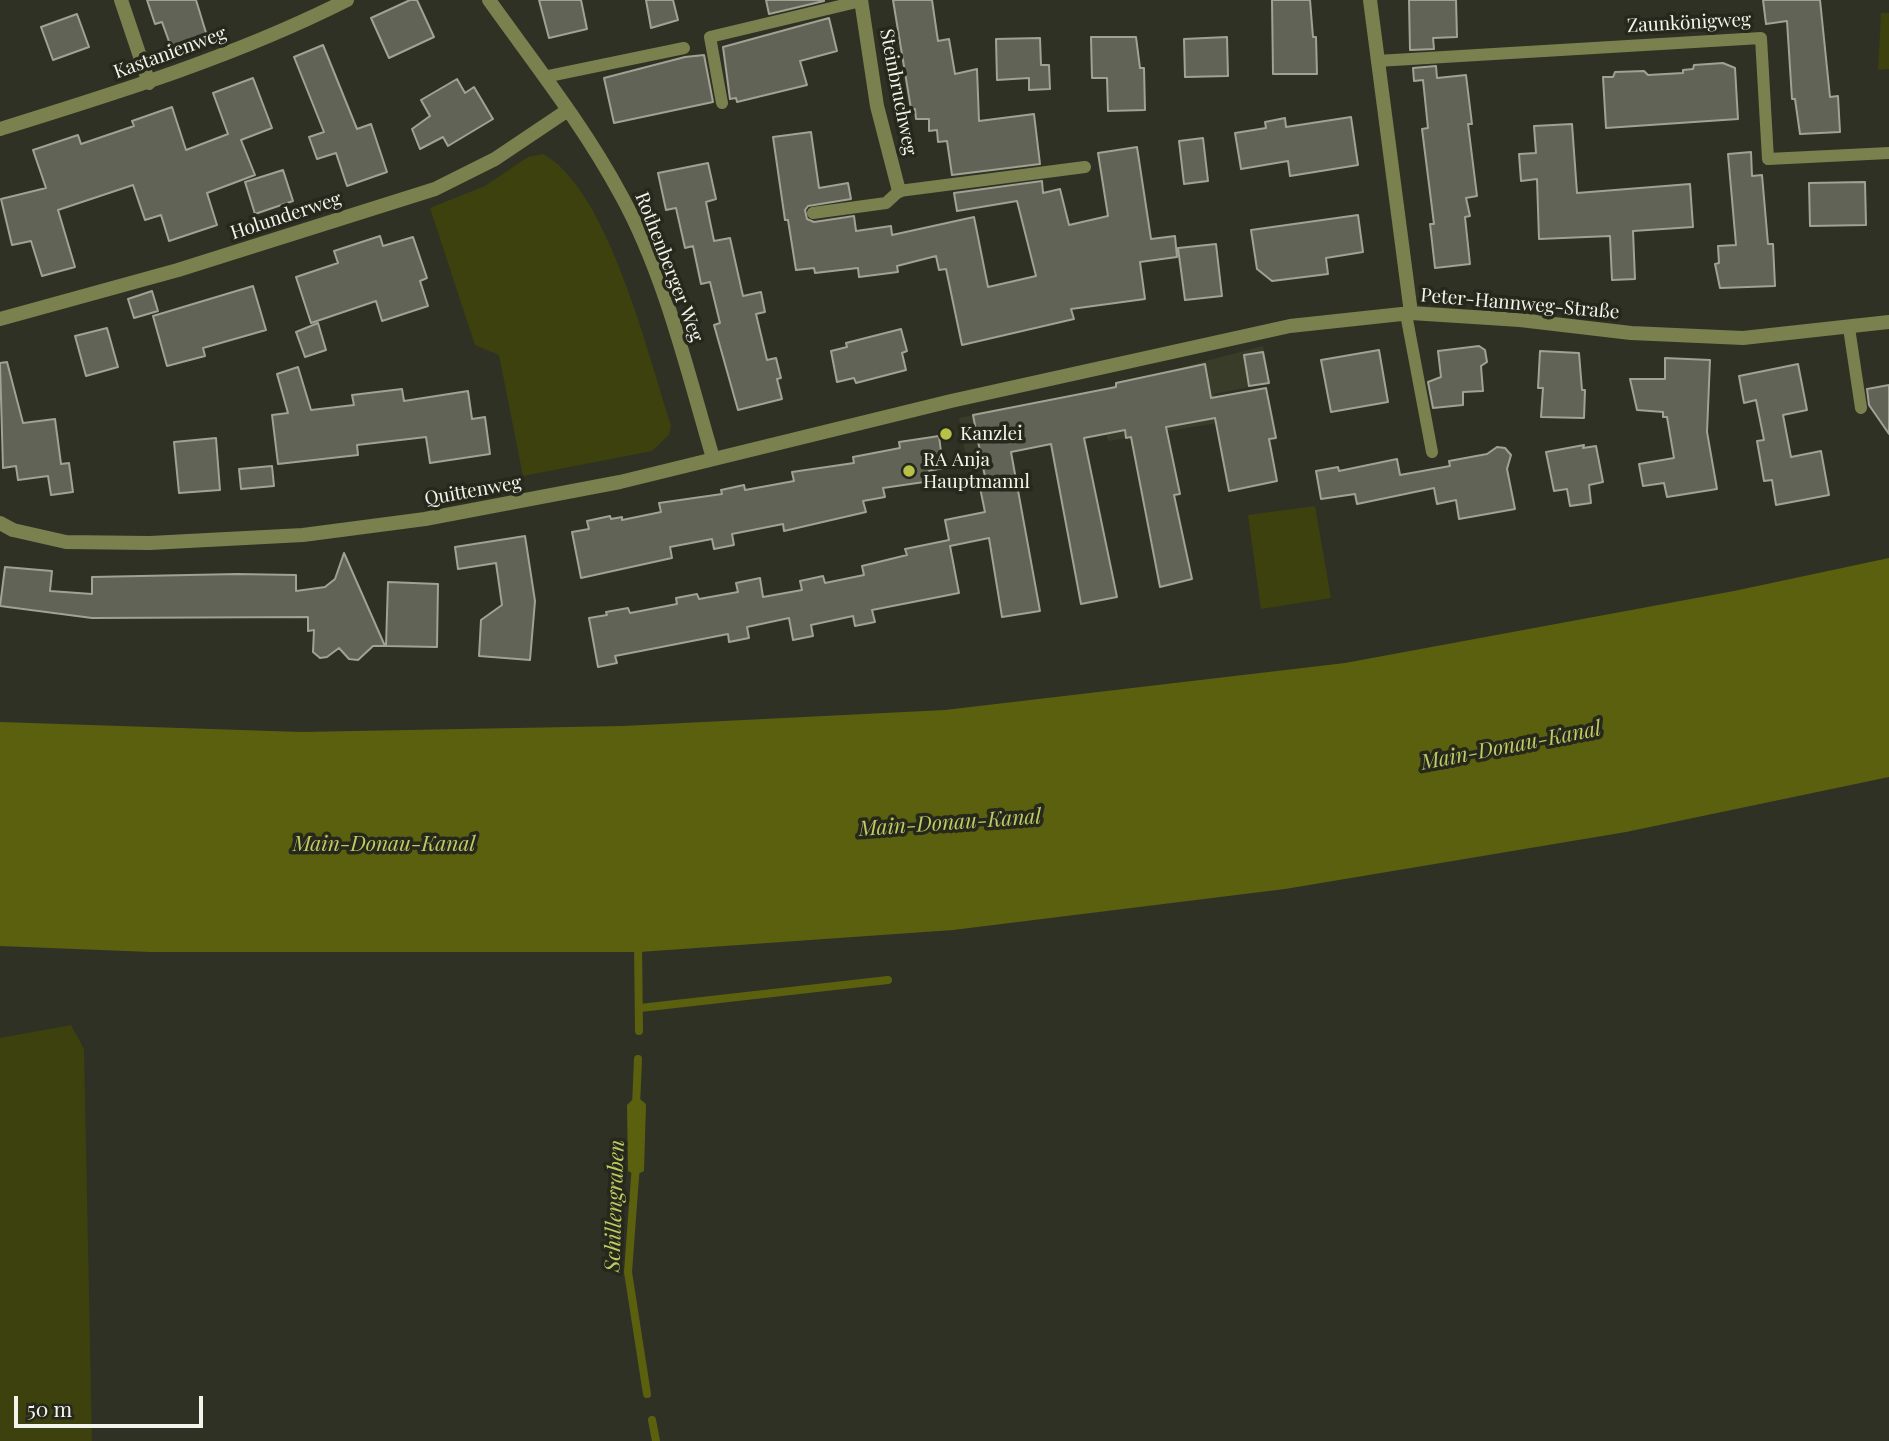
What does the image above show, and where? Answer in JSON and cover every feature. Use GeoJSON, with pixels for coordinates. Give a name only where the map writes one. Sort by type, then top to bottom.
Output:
{"type":"FeatureCollection","features":[{"type":"Feature","properties":{"kind":"street"},"geometry":{"type":"LineString","coordinates":[[121,0],[149,83]]}},
{"type":"Feature","properties":{"kind":"street","name":"Kastanienweg"},"geometry":{"type":"LineString","coordinates":[[0,129],[149,83],[225,56],[347,0]]}},
{"type":"Feature","properties":{"kind":"street","name":"Rothenberger Weg"},"geometry":{"type":"LineString","coordinates":[[489,0],[568,110],[621,195],[638,229],[685,362],[713,458]]}},
{"type":"Feature","properties":{"kind":"street"},"geometry":{"type":"LineString","coordinates":[[1370,0],[1408,313]]}},
{"type":"Feature","properties":{"kind":"street","name":"Steinbruchweg"},"geometry":{"type":"LineString","coordinates":[[861,1],[877,106],[899,191]]}},
{"type":"Feature","properties":{"kind":"street","name":"Holunderweg"},"geometry":{"type":"LineString","coordinates":[[0,319],[178,270],[435,189],[495,159],[568,110]]}},
{"type":"Feature","properties":{"kind":"street","name":"Peter-Hannweg-Straße"},"geometry":{"type":"LineString","coordinates":[[945,402],[1290,326],[1408,313],[1520,320],[1631,333],[1743,338],[1889,322]]}},
{"type":"Feature","properties":{"kind":"street","name":"Quittenweg"},"geometry":{"type":"LineString","coordinates":[[0,523],[13,530],[66,542],[150,543],[303,534],[425,519],[620,482],[945,402]]}},
{"type":"Feature","properties":{"kind":"lane"},"geometry":{"type":"LineString","coordinates":[[722,103],[710,37],[861,1]]}},
{"type":"Feature","properties":{"kind":"lane","name":"Zaunkönigweg"},"geometry":{"type":"LineString","coordinates":[[1377,61],[1761,38],[1768,159],[1889,153]]}},
{"type":"Feature","properties":{"kind":"lane"},"geometry":{"type":"LineString","coordinates":[[544,77],[684,48]]}},
{"type":"Feature","properties":{"kind":"lane"},"geometry":{"type":"LineString","coordinates":[[813,213],[886,203],[899,191],[1085,167]]}},
{"type":"Feature","properties":{"kind":"lane"},"geometry":{"type":"LineString","coordinates":[[1408,313],[1432,452]]}},
{"type":"Feature","properties":{"kind":"lane"},"geometry":{"type":"LineString","coordinates":[[1849,328],[1861,408]]}},
{"type":"Feature","properties":{"kind":"shaded area"},"geometry":{"type":"Polygon","coordinates":[[[1263,346],[1270,383],[1214,394],[1217,423],[1108,441],[1106,433],[1002,454],[984,469],[969,472],[959,418],[1085,393],[1263,346]]]}},
{"type":"Feature","properties":{"kind":"green space"},"geometry":{"type":"Polygon","coordinates":[[[1881,13],[1889,13],[1889,69],[1878,70],[1881,13]]]}},
{"type":"Feature","properties":{"kind":"green space"},"geometry":{"type":"Polygon","coordinates":[[[543,154],[566,173],[587,201],[606,237],[638,318],[671,425],[669,435],[652,451],[523,476],[499,355],[475,345],[430,208],[485,186],[528,157],[543,154]]]}},
{"type":"Feature","properties":{"kind":"green space"},"geometry":{"type":"Polygon","coordinates":[[[1315,506],[1331,598],[1261,609],[1248,515],[1315,506]]]}},
{"type":"Feature","properties":{"kind":"green space"},"geometry":{"type":"Polygon","coordinates":[[[71,1025],[84,1049],[92,1441],[0,1441],[0,1038],[71,1025]]]}},
{"type":"Feature","properties":{"kind":"water","name":"Main-Donau-Kanal"},"geometry":{"type":"Polygon","coordinates":[[[1889,558],[1889,777],[1626,832],[1285,889],[953,930],[639,952],[151,952],[0,946],[0,722],[301,732],[623,726],[945,710],[1345,663],[1734,591],[1889,558]]]}},
{"type":"Feature","properties":{"kind":"water"},"geometry":{"type":"Polygon","coordinates":[[[636,1096],[646,1104],[644,1171],[636,1175],[628,1171],[627,1105],[636,1096]]]}},
{"type":"Feature","properties":{"kind":"building"},"geometry":{"type":"Polygon","coordinates":[[[147,0],[196,0],[207,36],[171,47],[162,22],[155,24],[147,0]]]}},
{"type":"Feature","properties":{"kind":"building"},"geometry":{"type":"Polygon","coordinates":[[[410,0],[417,0],[434,37],[389,58],[371,18],[410,0]]]}},
{"type":"Feature","properties":{"kind":"building"},"geometry":{"type":"Polygon","coordinates":[[[539,0],[581,0],[587,29],[549,38],[539,0]]]}},
{"type":"Feature","properties":{"kind":"building"},"geometry":{"type":"Polygon","coordinates":[[[646,0],[673,0],[678,20],[651,28],[646,0]]]}},
{"type":"Feature","properties":{"kind":"building"},"geometry":{"type":"Polygon","coordinates":[[[766,0],[824,0],[824,1],[769,14],[766,0]]]}},
{"type":"Feature","properties":{"kind":"building"},"geometry":{"type":"Polygon","coordinates":[[[893,0],[932,0],[938,41],[949,39],[955,74],[977,69],[979,121],[1034,114],[1040,164],[952,175],[947,141],[938,142],[937,130],[929,131],[929,119],[916,119],[915,109],[911,109],[893,0]]]}},
{"type":"Feature","properties":{"kind":"building"},"geometry":{"type":"Polygon","coordinates":[[[1272,0],[1310,0],[1313,37],[1316,37],[1317,74],[1273,74],[1272,0]]]}},
{"type":"Feature","properties":{"kind":"building"},"geometry":{"type":"Polygon","coordinates":[[[1409,0],[1456,0],[1457,37],[1433,38],[1434,49],[1410,50],[1409,0]]]}},
{"type":"Feature","properties":{"kind":"building"},"geometry":{"type":"Polygon","coordinates":[[[1763,0],[1820,0],[1830,97],[1838,96],[1840,132],[1800,134],[1795,99],[1792,99],[1787,21],[1766,24],[1763,0]]]}},
{"type":"Feature","properties":{"kind":"building"},"geometry":{"type":"Polygon","coordinates":[[[77,14],[89,47],[53,60],[41,27],[77,14]]]}},
{"type":"Feature","properties":{"kind":"building"},"geometry":{"type":"Polygon","coordinates":[[[829,18],[837,51],[800,61],[807,85],[737,102],[736,98],[730,99],[723,47],[829,18]]]}},
{"type":"Feature","properties":{"kind":"building"},"geometry":{"type":"Polygon","coordinates":[[[1091,37],[1136,37],[1140,68],[1144,68],[1145,110],[1108,111],[1107,78],[1092,78],[1091,37]]]}},
{"type":"Feature","properties":{"kind":"building"},"geometry":{"type":"Polygon","coordinates":[[[1227,37],[1228,76],[1185,77],[1184,39],[1227,37]]]}},
{"type":"Feature","properties":{"kind":"building"},"geometry":{"type":"Polygon","coordinates":[[[1040,38],[1041,65],[1049,65],[1050,89],[1029,90],[1029,78],[997,80],[996,39],[1040,38]]]}},
{"type":"Feature","properties":{"kind":"building"},"geometry":{"type":"Polygon","coordinates":[[[323,45],[357,129],[371,124],[387,172],[347,186],[336,153],[317,159],[309,137],[324,132],[294,57],[323,45]]]}},
{"type":"Feature","properties":{"kind":"building"},"geometry":{"type":"Polygon","coordinates":[[[704,55],[713,102],[614,123],[604,78],[685,57],[704,55]]]}},
{"type":"Feature","properties":{"kind":"building"},"geometry":{"type":"Polygon","coordinates":[[[1723,63],[1735,68],[1738,119],[1606,128],[1603,77],[1613,77],[1615,72],[1644,71],[1648,75],[1683,73],[1683,70],[1693,69],[1694,65],[1723,63]]]}},
{"type":"Feature","properties":{"kind":"building"},"geometry":{"type":"Polygon","coordinates":[[[1436,66],[1437,78],[1466,75],[1472,124],[1468,124],[1477,196],[1466,198],[1470,216],[1465,217],[1470,264],[1435,268],[1430,224],[1434,224],[1422,129],[1428,128],[1423,80],[1414,81],[1413,68],[1436,66]]]}},
{"type":"Feature","properties":{"kind":"building"},"geometry":{"type":"Polygon","coordinates":[[[253,78],[272,128],[241,140],[255,175],[207,193],[217,225],[169,241],[161,215],[145,220],[133,185],[58,210],[75,267],[42,276],[31,241],[12,245],[1,199],[46,188],[33,150],[78,135],[81,144],[134,126],[132,121],[172,107],[186,150],[228,134],[213,93],[253,78]]]}},
{"type":"Feature","properties":{"kind":"building"},"geometry":{"type":"Polygon","coordinates":[[[457,79],[465,93],[474,87],[493,119],[448,146],[443,137],[420,149],[412,129],[430,116],[421,100],[457,79]]]}},
{"type":"Feature","properties":{"kind":"building"},"geometry":{"type":"Polygon","coordinates":[[[1351,117],[1358,165],[1290,176],[1288,161],[1241,169],[1235,133],[1266,128],[1265,122],[1285,118],[1286,127],[1351,117]]]}},
{"type":"Feature","properties":{"kind":"building"},"geometry":{"type":"Polygon","coordinates":[[[1572,124],[1577,193],[1690,184],[1693,227],[1633,231],[1635,279],[1612,280],[1610,236],[1539,239],[1537,179],[1521,181],[1519,154],[1536,153],[1534,126],[1572,124]]]}},
{"type":"Feature","properties":{"kind":"building"},"geometry":{"type":"Polygon","coordinates":[[[811,132],[819,188],[848,183],[851,199],[808,206],[805,210],[807,219],[814,222],[854,216],[856,231],[891,226],[892,235],[974,217],[988,287],[1036,276],[1017,201],[957,211],[954,193],[1042,181],[1043,193],[1060,189],[1069,225],[1108,216],[1098,153],[1137,147],[1151,239],[1175,236],[1177,257],[1140,262],[1145,299],[1071,309],[1074,319],[962,345],[946,269],[939,270],[936,256],[897,266],[898,272],[859,277],[858,268],[815,273],[814,268],[796,270],[788,220],[785,220],[773,137],[811,132]]]}},
{"type":"Feature","properties":{"kind":"building"},"geometry":{"type":"Polygon","coordinates":[[[1203,138],[1208,181],[1184,184],[1179,141],[1203,138]]]}},
{"type":"Feature","properties":{"kind":"building"},"geometry":{"type":"Polygon","coordinates":[[[1751,152],[1752,176],[1762,175],[1768,244],[1773,244],[1775,286],[1720,288],[1715,264],[1719,263],[1718,246],[1736,245],[1728,154],[1751,152]]]}},
{"type":"Feature","properties":{"kind":"building"},"geometry":{"type":"Polygon","coordinates":[[[708,163],[716,199],[706,202],[714,241],[730,238],[743,296],[761,292],[765,312],[756,314],[767,360],[776,358],[781,378],[777,379],[782,399],[738,410],[714,325],[720,323],[710,282],[701,284],[693,246],[685,248],[676,208],[666,210],[658,173],[708,163]]]}},
{"type":"Feature","properties":{"kind":"building"},"geometry":{"type":"Polygon","coordinates":[[[283,170],[293,201],[255,214],[245,182],[283,170]]]}},
{"type":"Feature","properties":{"kind":"building"},"geometry":{"type":"Polygon","coordinates":[[[1865,182],[1866,225],[1810,226],[1809,183],[1865,182]]]}},
{"type":"Feature","properties":{"kind":"building"},"geometry":{"type":"Polygon","coordinates":[[[1358,215],[1363,252],[1326,258],[1328,274],[1272,281],[1257,269],[1251,230],[1358,215]]]}},
{"type":"Feature","properties":{"kind":"building"},"geometry":{"type":"Polygon","coordinates":[[[380,236],[383,246],[413,237],[427,278],[420,281],[428,306],[382,321],[376,301],[311,323],[296,277],[338,263],[334,251],[380,236]]]}},
{"type":"Feature","properties":{"kind":"building"},"geometry":{"type":"Polygon","coordinates":[[[1216,244],[1222,296],[1185,300],[1178,248],[1216,244]]]}},
{"type":"Feature","properties":{"kind":"building"},"geometry":{"type":"Polygon","coordinates":[[[253,286],[266,330],[203,348],[205,356],[167,366],[153,316],[253,286]]]}},
{"type":"Feature","properties":{"kind":"building"},"geometry":{"type":"Polygon","coordinates":[[[152,291],[158,311],[134,318],[128,299],[152,291]]]}},
{"type":"Feature","properties":{"kind":"building"},"geometry":{"type":"Polygon","coordinates":[[[318,323],[326,350],[305,357],[296,332],[318,323]]]}},
{"type":"Feature","properties":{"kind":"building"},"geometry":{"type":"Polygon","coordinates":[[[107,328],[118,367],[86,376],[75,336],[107,328]]]}},
{"type":"Feature","properties":{"kind":"building"},"geometry":{"type":"Polygon","coordinates":[[[901,329],[907,351],[902,353],[906,370],[856,383],[854,378],[837,382],[831,351],[847,347],[846,343],[901,329]]]}},
{"type":"Feature","properties":{"kind":"building"},"geometry":{"type":"Polygon","coordinates":[[[1479,346],[1485,350],[1487,362],[1481,366],[1483,391],[1463,392],[1463,405],[1433,408],[1428,382],[1441,377],[1438,351],[1479,346]]]}},
{"type":"Feature","properties":{"kind":"building"},"geometry":{"type":"Polygon","coordinates":[[[1379,350],[1388,402],[1331,412],[1321,360],[1379,350]]]}},
{"type":"Feature","properties":{"kind":"building"},"geometry":{"type":"Polygon","coordinates":[[[1540,351],[1579,353],[1582,390],[1585,390],[1584,418],[1541,417],[1543,388],[1538,388],[1540,351]]]}},
{"type":"Feature","properties":{"kind":"building"},"geometry":{"type":"Polygon","coordinates":[[[1263,352],[1269,383],[1249,386],[1244,355],[1263,352]]]}},
{"type":"Feature","properties":{"kind":"building"},"geometry":{"type":"Polygon","coordinates":[[[1665,358],[1710,360],[1707,432],[1717,489],[1667,497],[1664,483],[1643,486],[1639,464],[1674,458],[1667,417],[1663,417],[1663,412],[1637,410],[1630,379],[1665,379],[1665,358]]]}},
{"type":"Feature","properties":{"kind":"building"},"geometry":{"type":"Polygon","coordinates":[[[7,362],[23,423],[55,419],[61,464],[69,463],[73,492],[51,495],[48,476],[18,480],[16,466],[3,468],[0,363],[7,362]]]}},
{"type":"Feature","properties":{"kind":"building"},"geometry":{"type":"Polygon","coordinates":[[[1205,364],[1211,398],[1266,388],[1276,438],[1269,439],[1277,481],[1229,491],[1215,418],[1166,427],[1180,494],[1174,495],[1192,579],[1160,587],[1131,437],[1126,438],[1125,430],[1084,438],[1117,597],[1081,604],[1051,444],[1011,452],[1040,611],[1002,617],[989,538],[950,546],[959,593],[872,610],[875,622],[855,626],[853,616],[811,625],[813,636],[793,640],[789,618],[747,627],[749,638],[729,642],[728,634],[615,656],[617,663],[598,667],[589,618],[628,608],[630,613],[677,604],[676,598],[697,594],[699,599],[738,592],[736,583],[760,578],[763,597],[802,590],[800,581],[823,576],[825,583],[864,575],[862,566],[907,555],[905,549],[949,540],[945,520],[985,512],[978,478],[985,477],[973,415],[1116,387],[1116,383],[1205,364]]]}},
{"type":"Feature","properties":{"kind":"building"},"geometry":{"type":"Polygon","coordinates":[[[1798,364],[1807,410],[1783,415],[1791,457],[1821,451],[1829,495],[1776,505],[1772,480],[1764,481],[1757,441],[1764,440],[1756,400],[1744,403],[1739,376],[1798,364]]]}},
{"type":"Feature","properties":{"kind":"building"},"geometry":{"type":"Polygon","coordinates":[[[298,367],[311,410],[354,405],[352,395],[402,389],[404,401],[468,391],[472,419],[485,417],[490,454],[430,463],[426,437],[357,445],[358,455],[278,464],[272,415],[288,413],[277,374],[298,367]]]}},
{"type":"Feature","properties":{"kind":"building"},"geometry":{"type":"Polygon","coordinates":[[[1889,385],[1889,434],[1869,405],[1867,389],[1889,385]]]}},
{"type":"Feature","properties":{"kind":"building"},"geometry":{"type":"Polygon","coordinates":[[[939,436],[943,468],[929,471],[931,481],[883,488],[885,497],[863,501],[866,512],[784,531],[783,524],[732,534],[734,545],[714,549],[712,539],[670,547],[672,558],[581,578],[572,532],[589,529],[587,521],[610,516],[611,519],[622,517],[622,520],[661,512],[659,503],[722,494],[721,490],[744,485],[745,490],[794,481],[792,472],[854,463],[853,457],[900,448],[899,442],[939,436]]]}},
{"type":"Feature","properties":{"kind":"building"},"geometry":{"type":"Polygon","coordinates":[[[216,438],[220,490],[179,493],[174,442],[216,438]]]}},
{"type":"Feature","properties":{"kind":"building"},"geometry":{"type":"Polygon","coordinates":[[[1584,445],[1583,448],[1596,446],[1603,482],[1589,485],[1591,503],[1570,506],[1567,489],[1554,491],[1546,452],[1584,445]]]}},
{"type":"Feature","properties":{"kind":"building"},"geometry":{"type":"Polygon","coordinates":[[[1497,447],[1505,448],[1511,455],[1507,469],[1515,509],[1459,519],[1456,500],[1437,504],[1434,488],[1357,504],[1355,494],[1321,499],[1316,471],[1338,467],[1339,471],[1397,459],[1400,475],[1450,466],[1449,461],[1487,454],[1497,447]]]}},
{"type":"Feature","properties":{"kind":"building"},"geometry":{"type":"Polygon","coordinates":[[[272,466],[274,486],[241,489],[239,469],[272,466]]]}},
{"type":"Feature","properties":{"kind":"building"},"geometry":{"type":"Polygon","coordinates":[[[525,536],[535,601],[530,660],[479,656],[481,620],[502,605],[496,563],[458,569],[455,547],[525,536]]]}},
{"type":"Feature","properties":{"kind":"building"},"geometry":{"type":"Polygon","coordinates":[[[344,553],[385,646],[373,646],[358,660],[349,659],[339,648],[327,657],[320,658],[313,652],[314,630],[308,631],[308,617],[92,618],[0,606],[5,567],[52,571],[50,591],[92,594],[92,577],[237,574],[296,575],[296,591],[325,587],[335,579],[344,553]]]}},
{"type":"Feature","properties":{"kind":"building"},"geometry":{"type":"Polygon","coordinates":[[[388,582],[438,584],[437,647],[386,646],[388,582]]]}},
{"type":"Feature","properties":{"kind":"waterway","name":"Schillengraben"},"geometry":{"type":"LineString","coordinates":[[638,943],[639,1031]]}},
{"type":"Feature","properties":{"kind":"waterway"},"geometry":{"type":"LineString","coordinates":[[640,1008],[888,980]]}},
{"type":"Feature","properties":{"kind":"waterway","name":"Schillengraben"},"geometry":{"type":"LineString","coordinates":[[636,1106],[638,1059]]}},
{"type":"Feature","properties":{"kind":"waterway","name":"Schillengraben"},"geometry":{"type":"LineString","coordinates":[[636,1164],[628,1272],[647,1394]]}},
{"type":"Feature","properties":{"kind":"waterway","name":"Schillengraben"},"geometry":{"type":"LineString","coordinates":[[652,1420],[656,1441]]}},
{"type":"Feature","properties":{"kind":"place","name":"Kanzlei"},"geometry":{"type":"Point","coordinates":[946,434]}},
{"type":"Feature","properties":{"kind":"place","name":"RA Anja Hauptmannl"},"geometry":{"type":"Point","coordinates":[909,471]}}]}
